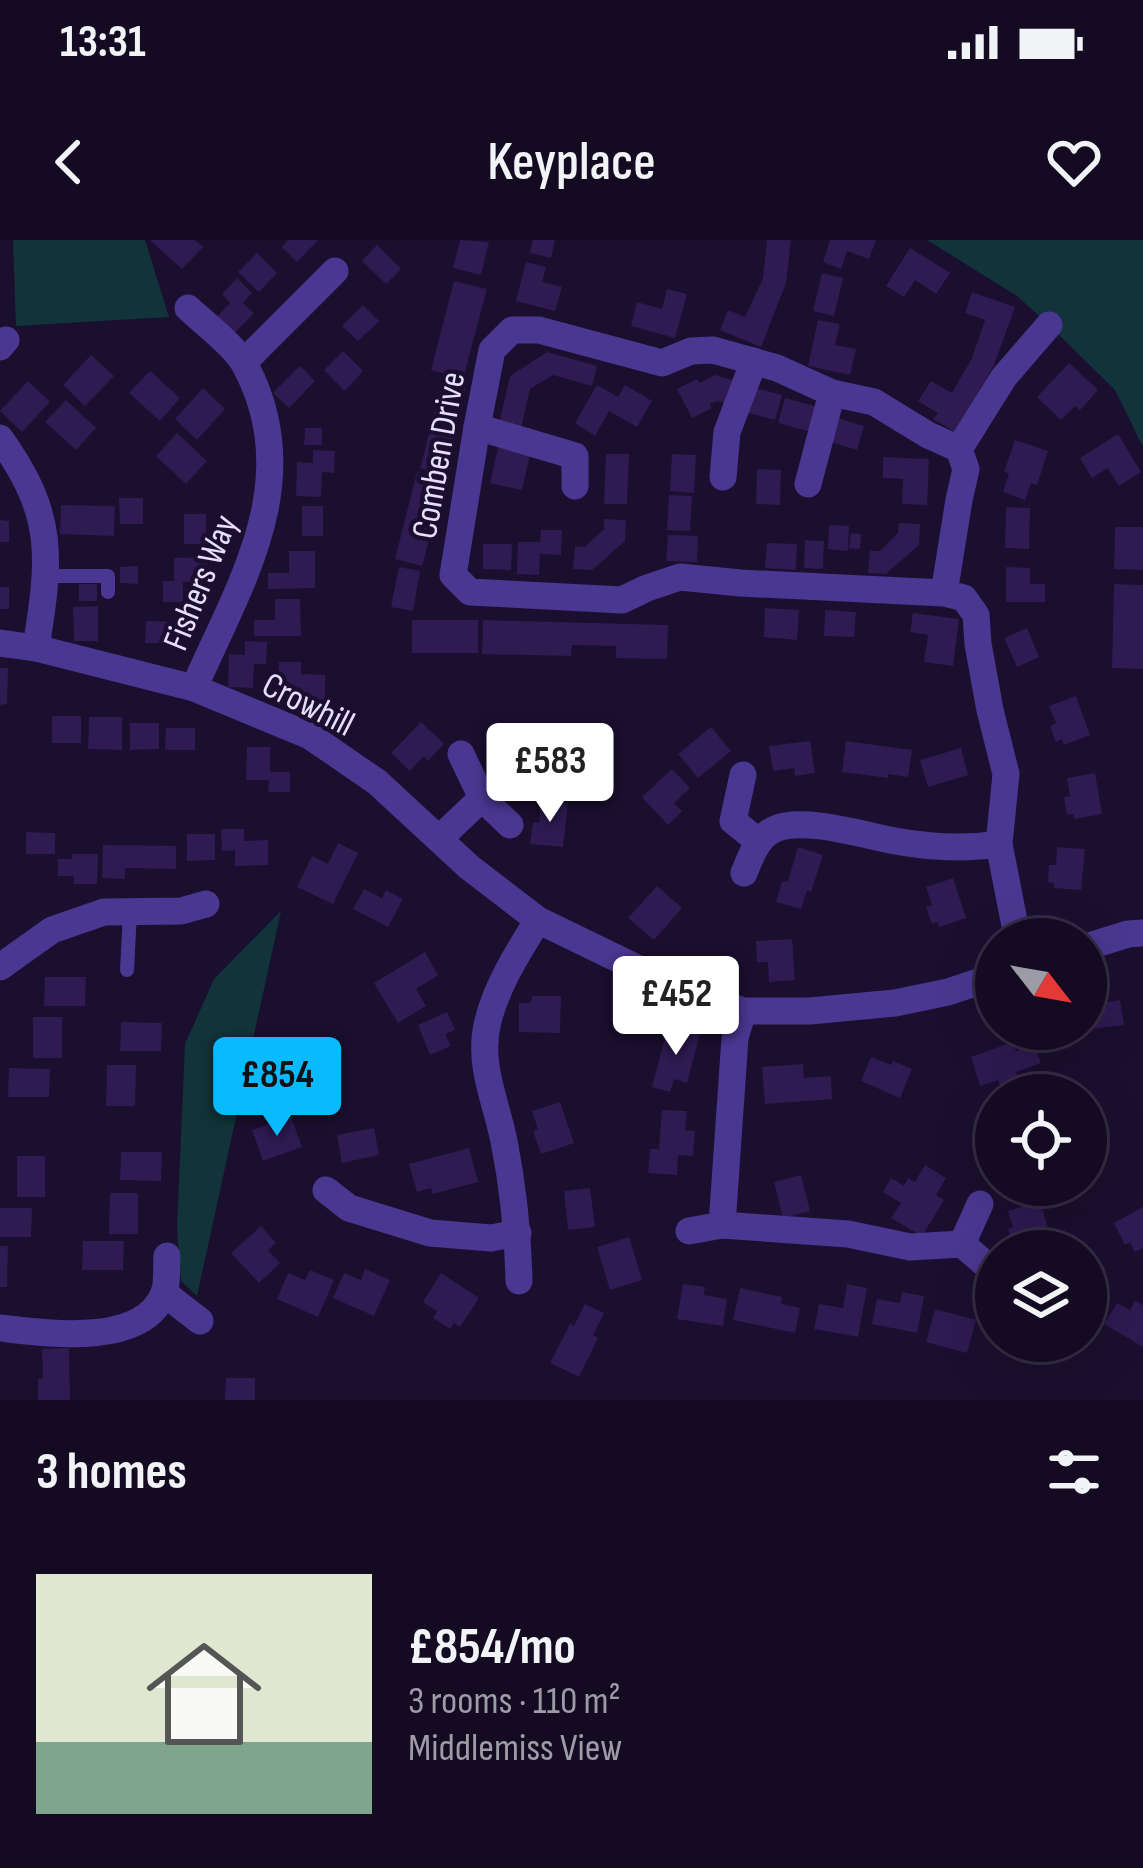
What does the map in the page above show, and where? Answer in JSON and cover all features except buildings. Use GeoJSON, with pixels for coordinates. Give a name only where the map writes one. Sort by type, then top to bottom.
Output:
{"type":"FeatureCollection","features":[{"type":"Feature","properties":{"kind":"street"},"geometry":{"type":"LineString","coordinates":[[244,362],[335,271]]}},
{"type":"Feature","properties":{"kind":"street","name":"Fishers Way"},"geometry":{"type":"LineString","coordinates":[[188,308],[244,362],[266,417],[272,472],[254,551],[194,688]]}},
{"type":"Feature","properties":{"kind":"street"},"geometry":{"type":"LineString","coordinates":[[1013,918],[999,844],[1006,774],[990,710],[976,615],[964,598],[944,593],[966,470],[959,449],[1004,377],[1049,325]]}},
{"type":"Feature","properties":{"kind":"street","name":"Comben Drive"},"geometry":{"type":"LineString","coordinates":[[944,593],[680,577],[622,600],[470,592],[453,575],[492,350],[512,330],[539,330],[662,363],[691,351],[713,350],[777,368],[832,393],[874,403],[959,449]]}},
{"type":"Feature","properties":{"kind":"street"},"geometry":{"type":"LineString","coordinates":[[723,477],[727,432],[754,361]]}},
{"type":"Feature","properties":{"kind":"street"},"geometry":{"type":"LineString","coordinates":[[808,484],[832,393]]}},
{"type":"Feature","properties":{"kind":"street"},"geometry":{"type":"LineString","coordinates":[[477,427],[575,456],[575,486]]}},
{"type":"Feature","properties":{"kind":"street"},"geometry":{"type":"LineString","coordinates":[[0,438],[34,492],[46,546],[47,576],[36,648]]}},
{"type":"Feature","properties":{"kind":"street","name":"Crowhill"},"geometry":{"type":"LineString","coordinates":[[0,644],[36,648],[194,688],[310,736],[377,782],[470,867],[538,920],[649,974],[743,1011]]}},
{"type":"Feature","properties":{"kind":"street"},"geometry":{"type":"LineString","coordinates":[[461,754],[482,798],[510,825]]}},
{"type":"Feature","properties":{"kind":"street"},"geometry":{"type":"LineString","coordinates":[[743,775],[733,820],[758,841]]}},
{"type":"Feature","properties":{"kind":"street"},"geometry":{"type":"LineString","coordinates":[[439,839],[482,798]]}},
{"type":"Feature","properties":{"kind":"street"},"geometry":{"type":"LineString","coordinates":[[744,873],[758,841],[778,827],[832,826],[898,842],[999,844]]}},
{"type":"Feature","properties":{"kind":"street"},"geometry":{"type":"LineString","coordinates":[[0,967],[52,930],[104,912],[191,916]]}},
{"type":"Feature","properties":{"kind":"street"},"geometry":{"type":"LineString","coordinates":[[519,1281],[518,1232],[504,1138],[485,1072],[487,1024],[511,964],[538,920]]}},
{"type":"Feature","properties":{"kind":"street"},"geometry":{"type":"LineString","coordinates":[[1107,940],[1143,933]]}},
{"type":"Feature","properties":{"kind":"street"},"geometry":{"type":"LineString","coordinates":[[722,1225],[735,1038],[743,1011],[896,1003],[975,983]]}},
{"type":"Feature","properties":{"kind":"street"},"geometry":{"type":"LineString","coordinates":[[326,1190],[343,1217],[430,1233],[490,1238],[518,1232]]}},
{"type":"Feature","properties":{"kind":"street"},"geometry":{"type":"LineString","coordinates":[[962,1244],[979,1206]]}},
{"type":"Feature","properties":{"kind":"street"},"geometry":{"type":"LineString","coordinates":[[689,1231],[722,1225],[848,1234],[910,1247],[962,1244],[975,1255]]}},
{"type":"Feature","properties":{"kind":"street"},"geometry":{"type":"LineString","coordinates":[[0,1328],[97,1334],[128,1326],[150,1313],[164,1293],[167,1256]]}},
{"type":"Feature","properties":{"kind":"street"},"geometry":{"type":"LineString","coordinates":[[164,1293],[200,1321]]}},
{"type":"Feature","properties":{"kind":"lane"},"geometry":{"type":"LineString","coordinates":[[47,576],[108,576],[108,592]]}},
{"type":"Feature","properties":{"kind":"lane"},"geometry":{"type":"LineString","coordinates":[[127,970],[130,912]]}},
{"type":"Feature","properties":{"kind":"green space"},"geometry":{"type":"Polygon","coordinates":[[[13,240],[145,240],[169,317],[16,326],[13,240]]]}},
{"type":"Feature","properties":{"kind":"green space"},"geometry":{"type":"Polygon","coordinates":[[[927,240],[1143,240],[1143,447],[1115,390],[1049,325],[1017,296],[927,240]]]}},
{"type":"Feature","properties":{"kind":"green space"},"geometry":{"type":"Polygon","coordinates":[[[281,911],[197,1296],[181,1281],[177,1228],[185,1044],[214,979],[281,911]]]}}]}
